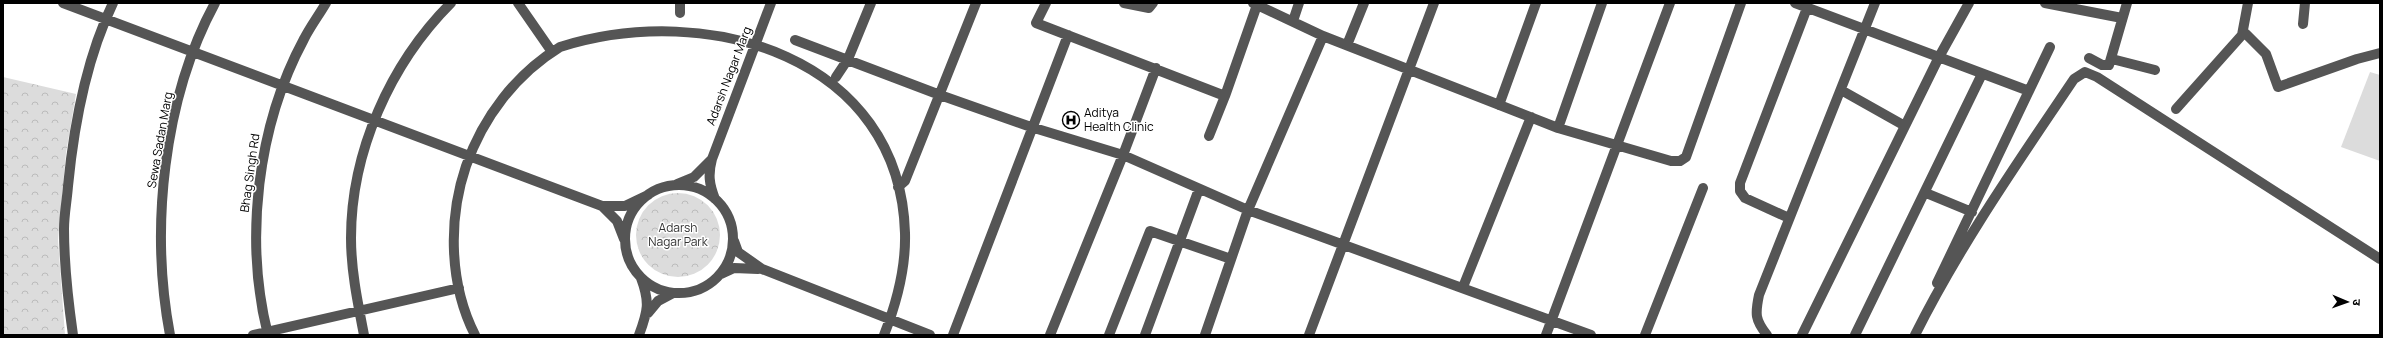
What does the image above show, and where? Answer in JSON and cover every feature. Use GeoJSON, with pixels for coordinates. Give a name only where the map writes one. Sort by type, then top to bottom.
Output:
{"type":"FeatureCollection","features":[{"type":"Feature","properties":{"kind":"street"},"geometry":{"type":"LineString","coordinates":[[63,3],[602,206],[625,206],[659,189],[694,177],[712,159]]}},
{"type":"Feature","properties":{"kind":"street"},"geometry":{"type":"LineString","coordinates":[[73,335],[67,293],[64,227],[71,160],[84,86],[105,19],[113,3]]}},
{"type":"Feature","properties":{"kind":"street","name":"Sewa Sadan Marg"},"geometry":{"type":"LineString","coordinates":[[170,335],[162,274],[161,223],[165,177],[176,110],[191,51],[214,3]]}},
{"type":"Feature","properties":{"kind":"street","name":"Bhag Singh Rd"},"geometry":{"type":"LineString","coordinates":[[267,333],[255,248],[258,203],[266,143],[284,86],[304,39],[326,3]]}},
{"type":"Feature","properties":{"kind":"street"},"geometry":{"type":"LineString","coordinates":[[364,335],[351,238],[357,179],[374,120],[387,91],[408,56],[434,20],[451,3]]}},
{"type":"Feature","properties":{"kind":"street"},"geometry":{"type":"LineString","coordinates":[[518,3],[552,52]]}},
{"type":"Feature","properties":{"kind":"street","name":"Adarsh Nagar Marg"},"geometry":{"type":"LineString","coordinates":[[712,159],[771,32],[771,3]]}},
{"type":"Feature","properties":{"kind":"street"},"geometry":{"type":"LineString","coordinates":[[871,3],[848,59],[833,73],[864,109],[877,130],[888,152],[898,187],[905,233],[904,261],[899,292],[884,335]]}},
{"type":"Feature","properties":{"kind":"street"},"geometry":{"type":"LineString","coordinates":[[898,187],[905,181],[976,3]]}},
{"type":"Feature","properties":{"kind":"street"},"geometry":{"type":"LineString","coordinates":[[1046,3],[1036,23],[1156,68],[1225,96]]}},
{"type":"Feature","properties":{"kind":"street"},"geometry":{"type":"LineString","coordinates":[[1124,3],[1149,8],[1153,3]]}},
{"type":"Feature","properties":{"kind":"street"},"geometry":{"type":"LineString","coordinates":[[1293,20],[1299,3]]}},
{"type":"Feature","properties":{"kind":"street"},"geometry":{"type":"LineString","coordinates":[[1347,45],[1364,3]]}},
{"type":"Feature","properties":{"kind":"street"},"geometry":{"type":"LineString","coordinates":[[1309,335],[1434,3]]}},
{"type":"Feature","properties":{"kind":"street"},"geometry":{"type":"LineString","coordinates":[[1499,105],[1536,3]]}},
{"type":"Feature","properties":{"kind":"street"},"geometry":{"type":"LineString","coordinates":[[1558,128],[1602,3]]}},
{"type":"Feature","properties":{"kind":"street"},"geometry":{"type":"LineString","coordinates":[[1546,335],[1670,3]]}},
{"type":"Feature","properties":{"kind":"street"},"geometry":{"type":"LineString","coordinates":[[1209,136],[1225,96],[1255,4],[1293,20],[1322,36],[1408,71],[1558,128],[1671,161],[1680,161],[1686,157],[1741,3]]}},
{"type":"Feature","properties":{"kind":"street"},"geometry":{"type":"LineString","coordinates":[[1795,3],[2029,91]]}},
{"type":"Feature","properties":{"kind":"street"},"geometry":{"type":"LineString","coordinates":[[1767,335],[1757,323],[1756,309],[1759,295],[1866,30],[1875,3]]}},
{"type":"Feature","properties":{"kind":"street"},"geometry":{"type":"LineString","coordinates":[[1802,335],[1939,57],[1969,3]]}},
{"type":"Feature","properties":{"kind":"street"},"geometry":{"type":"LineString","coordinates":[[2045,3],[2122,18]]}},
{"type":"Feature","properties":{"kind":"street"},"geometry":{"type":"LineString","coordinates":[[2090,58],[2106,66],[2112,59],[2127,3]]}},
{"type":"Feature","properties":{"kind":"street"},"geometry":{"type":"LineString","coordinates":[[2176,109],[2242,35],[2248,3]]}},
{"type":"Feature","properties":{"kind":"street"},"geometry":{"type":"LineString","coordinates":[[2302,24],[2305,3]]}},
{"type":"Feature","properties":{"kind":"street"},"geometry":{"type":"LineString","coordinates":[[1789,218],[1745,198],[1740,191],[1740,183],[1807,8]]}},
{"type":"Feature","properties":{"kind":"street"},"geometry":{"type":"LineString","coordinates":[[667,13],[683,10]]}},
{"type":"Feature","properties":{"kind":"street"},"geometry":{"type":"LineString","coordinates":[[475,335],[463,304],[454,243],[455,210],[462,177],[469,156],[487,120],[506,94],[525,74],[552,52],[600,27]]}},
{"type":"Feature","properties":{"kind":"street"},"geometry":{"type":"LineString","coordinates":[[771,32],[1031,127],[1123,155],[1248,210],[1463,287],[1591,335]]}},
{"type":"Feature","properties":{"kind":"street"},"geometry":{"type":"LineString","coordinates":[[771,32],[819,61]]}},
{"type":"Feature","properties":{"kind":"street"},"geometry":{"type":"LineString","coordinates":[[2242,35],[2246,34],[2266,54],[2278,87],[2357,59],[2380,53]]}},
{"type":"Feature","properties":{"kind":"street"},"geometry":{"type":"LineString","coordinates":[[953,335],[1031,127],[1068,35]]}},
{"type":"Feature","properties":{"kind":"street"},"geometry":{"type":"LineString","coordinates":[[1205,335],[1248,210],[1322,36]]}},
{"type":"Feature","properties":{"kind":"street"},"geometry":{"type":"LineString","coordinates":[[1911,335],[1972,212],[2050,47]]}},
{"type":"Feature","properties":{"kind":"street"},"geometry":{"type":"LineString","coordinates":[[2112,59],[2155,70]]}},
{"type":"Feature","properties":{"kind":"street"},"geometry":{"type":"LineString","coordinates":[[1050,335],[1123,155],[1156,68]]}},
{"type":"Feature","properties":{"kind":"street"},"geometry":{"type":"LineString","coordinates":[[1915,335],[1928,309],[2007,178],[2074,79],[2084,72],[2097,77],[2380,259]]}},
{"type":"Feature","properties":{"kind":"street"},"geometry":{"type":"LineString","coordinates":[[1855,335],[1926,193],[1982,74]]}},
{"type":"Feature","properties":{"kind":"street"},"geometry":{"type":"LineString","coordinates":[[1841,90],[1905,126]]}},
{"type":"Feature","properties":{"kind":"street"},"geometry":{"type":"LineString","coordinates":[[1463,287],[1530,117]]}},
{"type":"Feature","properties":{"kind":"street"},"geometry":{"type":"LineString","coordinates":[[712,159],[708,173],[710,187],[715,199],[729,219],[733,240],[738,252],[762,269],[930,335]]}},
{"type":"Feature","properties":{"kind":"street"},"geometry":{"type":"LineString","coordinates":[[673,185],[696,188],[715,199]]}},
{"type":"Feature","properties":{"kind":"street"},"geometry":{"type":"LineString","coordinates":[[1645,335],[1703,188]]}},
{"type":"Feature","properties":{"kind":"street"},"geometry":{"type":"LineString","coordinates":[[1145,335],[1199,189]]}},
{"type":"Feature","properties":{"kind":"street"},"geometry":{"type":"LineString","coordinates":[[1926,193],[1972,212]]}},
{"type":"Feature","properties":{"kind":"street"},"geometry":{"type":"LineString","coordinates":[[625,241],[630,218],[638,204],[648,195]]}},
{"type":"Feature","properties":{"kind":"street"},"geometry":{"type":"LineString","coordinates":[[602,206],[617,221],[625,241],[629,260],[641,278],[648,298],[648,313]]}},
{"type":"Feature","properties":{"kind":"street"},"geometry":{"type":"LineString","coordinates":[[1109,335],[1150,231],[1180,240],[1231,259]]}},
{"type":"Feature","properties":{"kind":"street"},"geometry":{"type":"LineString","coordinates":[[721,274],[729,261],[733,240]]}},
{"type":"Feature","properties":{"kind":"street"},"geometry":{"type":"LineString","coordinates":[[641,278],[653,287],[673,293],[689,293],[703,288],[721,274],[734,268],[762,269]]}},
{"type":"Feature","properties":{"kind":"street"},"geometry":{"type":"LineString","coordinates":[[253,335],[460,288]]}},
{"type":"Feature","properties":{"kind":"street"},"geometry":{"type":"LineString","coordinates":[[639,335],[648,313],[658,301],[673,293]]}},
{"type":"Feature","properties":{"kind":"green space"},"geometry":{"type":"Polygon","coordinates":[[[2370,72],[2380,75],[2380,161],[2341,147],[2370,72]]]}},
{"type":"Feature","properties":{"kind":"green space"},"geometry":{"type":"Polygon","coordinates":[[[3,77],[76,94],[66,153],[58,240],[65,335],[3,335],[3,77]]]}},
{"type":"Feature","properties":{"kind":"green space","name":"Adarsh Nagar Park"},"geometry":{"type":"Polygon","coordinates":[[[678,193],[686,194],[701,200],[713,212],[719,227],[719,243],[713,258],[701,270],[686,276],[678,277],[670,276],[655,270],[643,258],[637,243],[636,235],[637,227],[643,212],[655,200],[670,194],[678,193]]]}},
{"type":"Feature","properties":{"kind":"place","name":"Aditya Health Clinic"},"geometry":{"type":"Point","coordinates":[1071,120]}}]}
